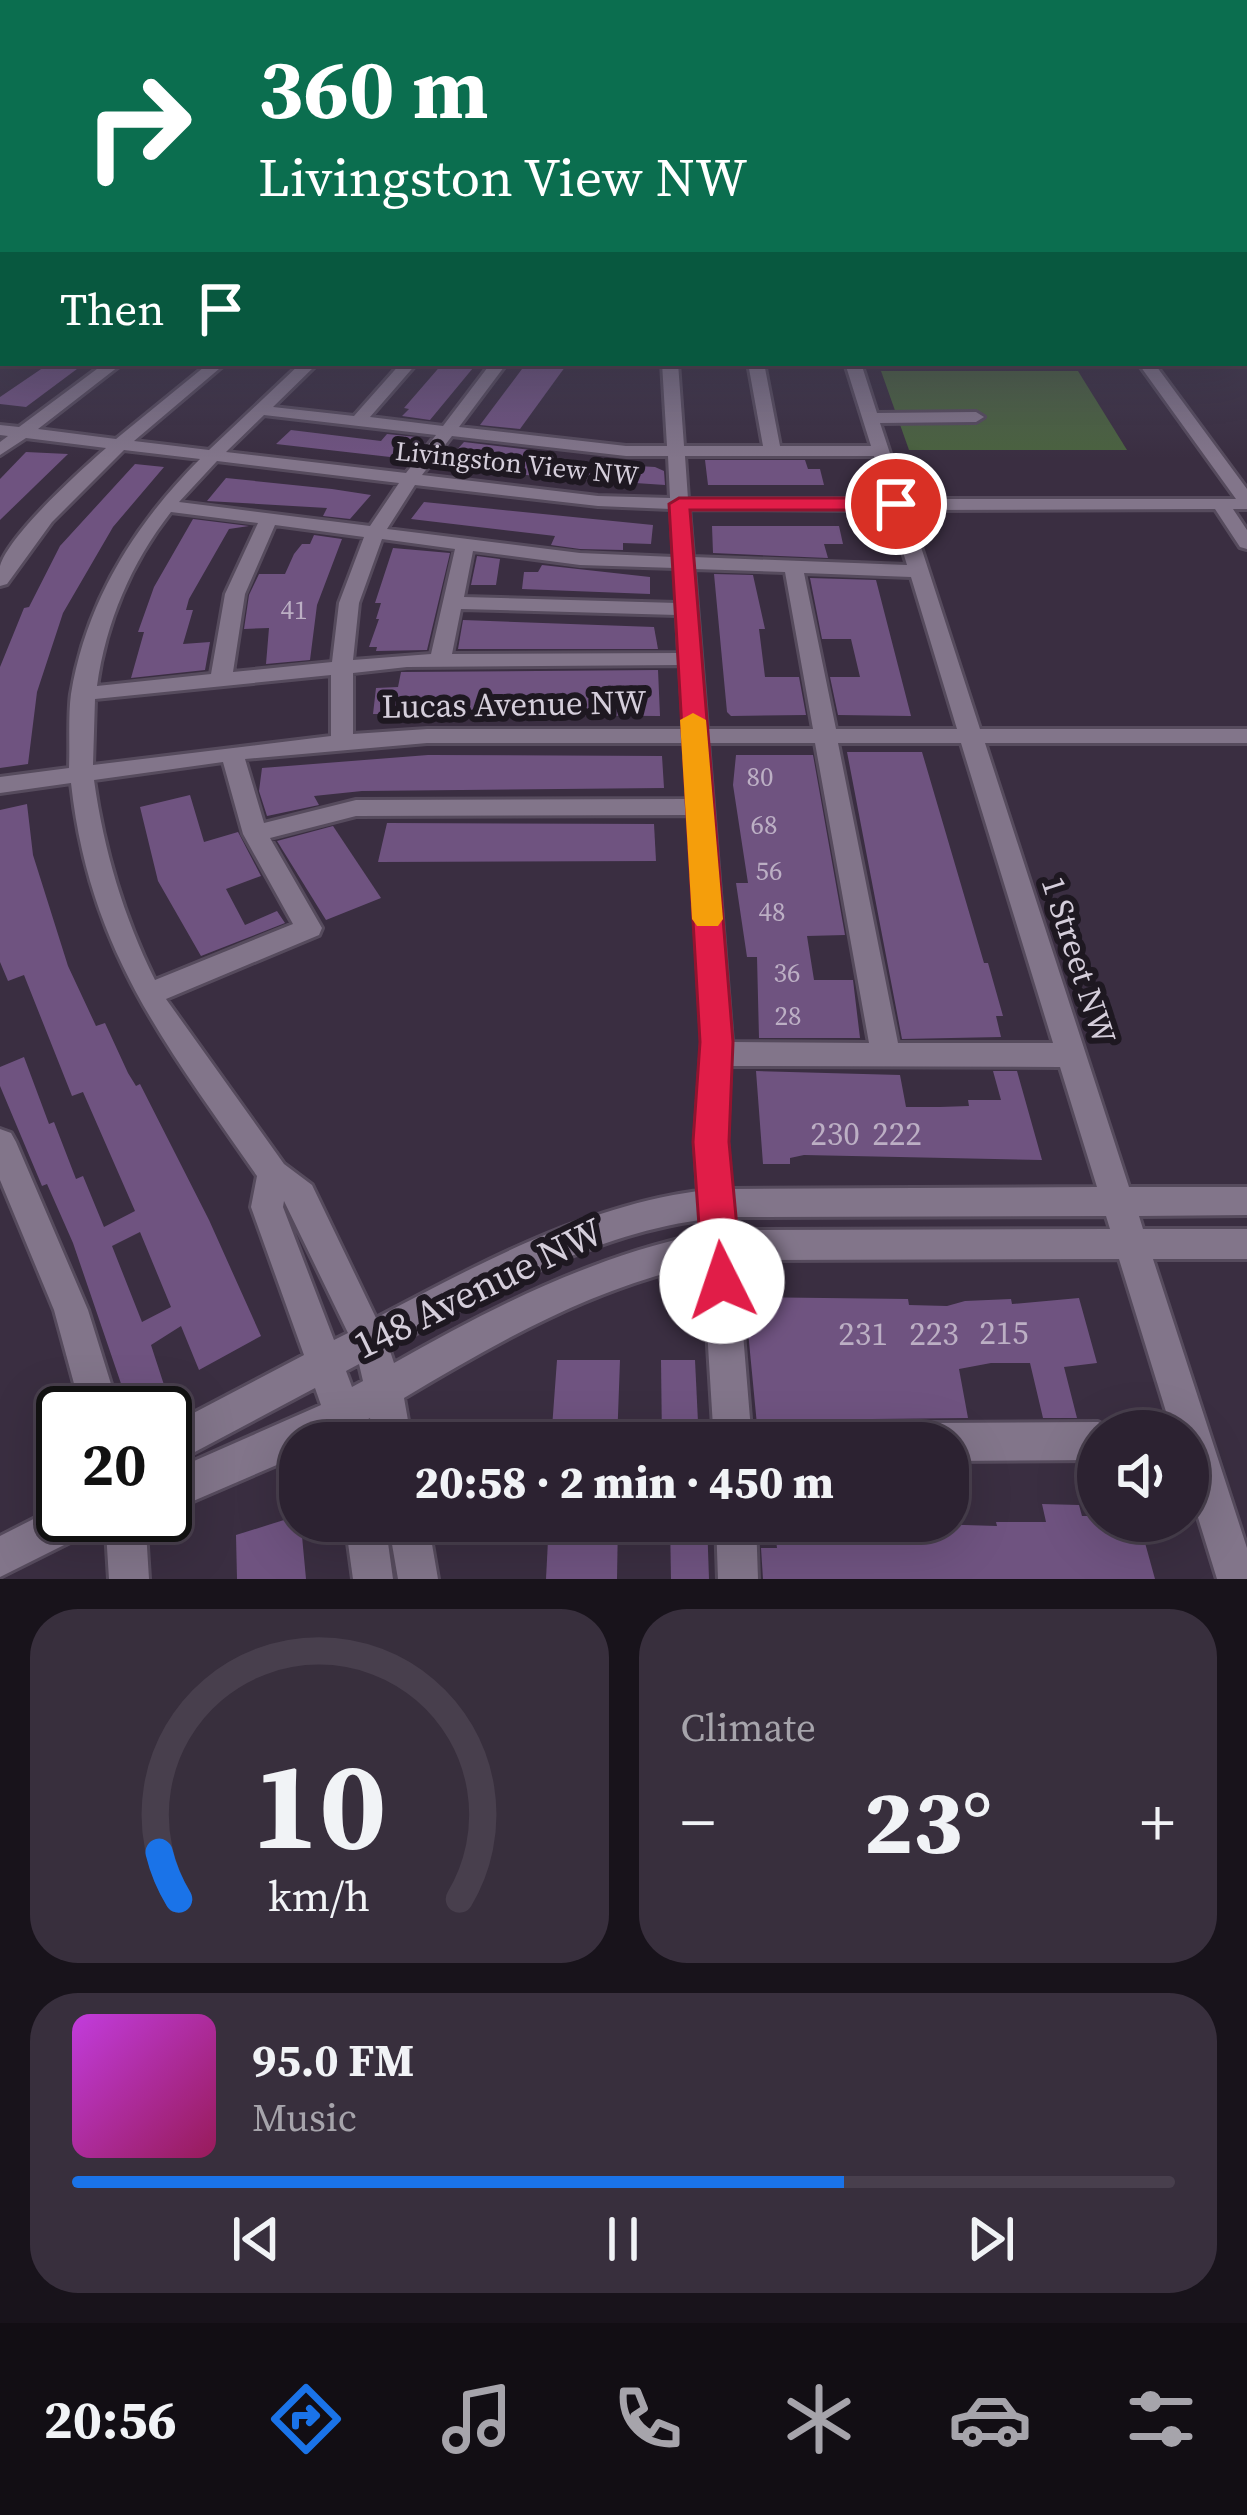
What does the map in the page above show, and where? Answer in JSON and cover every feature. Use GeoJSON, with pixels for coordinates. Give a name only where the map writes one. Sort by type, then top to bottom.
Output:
{"type":"FeatureCollection","features":[{"type":"Feature","properties":{"kind":"street"},"geometry":{"type":"LineString","coordinates":[[0,450],[111,366]]}},
{"type":"Feature","properties":{"kind":"street"},"geometry":{"type":"LineString","coordinates":[[0,580],[65,497],[214,366]]}},
{"type":"Feature","properties":{"kind":"street"},"geometry":{"type":"LineString","coordinates":[[307,366],[167,506],[120,576],[96,635],[82,694],[83,773],[99,880],[149,994],[273,1174],[301,1195],[369,1340],[389,1422]]}},
{"type":"Feature","properties":{"kind":"street"},"geometry":{"type":"LineString","coordinates":[[357,422],[406,366]]}},
{"type":"Feature","properties":{"kind":"street"},"geometry":{"type":"LineString","coordinates":[[342,741],[348,607],[374,534],[407,481],[498,366]]}},
{"type":"Feature","properties":{"kind":"street"},"geometry":{"type":"LineString","coordinates":[[670,366],[717,1054],[711,1142],[732,1422]]}},
{"type":"Feature","properties":{"kind":"street"},"geometry":{"type":"LineString","coordinates":[[757,366],[773,452]]}},
{"type":"Feature","properties":{"kind":"street","name":"1 Street NW"},"geometry":{"type":"LineString","coordinates":[[854,366],[1182,1410]]}},
{"type":"Feature","properties":{"kind":"street"},"geometry":{"type":"LineString","coordinates":[[1148,366],[1247,502]]}},
{"type":"Feature","properties":{"kind":"street"},"geometry":{"type":"LineString","coordinates":[[260,410],[676,453],[881,451]]}},
{"type":"Feature","properties":{"kind":"street"},"geometry":{"type":"LineString","coordinates":[[871,418],[976,417]]}},
{"type":"Feature","properties":{"kind":"street","name":"Livingston View NW"},"geometry":{"type":"LineString","coordinates":[[0,430],[407,481],[679,504],[1247,502]]}},
{"type":"Feature","properties":{"kind":"street"},"geometry":{"type":"LineString","coordinates":[[1220,504],[1247,543]]}},
{"type":"Feature","properties":{"kind":"street"},"geometry":{"type":"LineString","coordinates":[[167,506],[465,546],[684,565],[917,571]]}},
{"type":"Feature","properties":{"kind":"street"},"geometry":{"type":"LineString","coordinates":[[221,677],[235,595],[268,520]]}},
{"type":"Feature","properties":{"kind":"street"},"geometry":{"type":"LineString","coordinates":[[440,660],[465,546]]}},
{"type":"Feature","properties":{"kind":"street"},"geometry":{"type":"LineString","coordinates":[[794,570],[886,1055]]}},
{"type":"Feature","properties":{"kind":"street"},"geometry":{"type":"LineString","coordinates":[[453,603],[685,609]]}},
{"type":"Feature","properties":{"kind":"street"},"geometry":{"type":"LineString","coordinates":[[82,694],[343,665],[689,659]]}},
{"type":"Feature","properties":{"kind":"street","name":"Lucas Avenue NW"},"geometry":{"type":"LineString","coordinates":[[0,785],[342,741],[826,733],[1247,736]]}},
{"type":"Feature","properties":{"kind":"street"},"geometry":{"type":"LineString","coordinates":[[149,994],[309,928],[255,833],[232,753]]}},
{"type":"Feature","properties":{"kind":"street"},"geometry":{"type":"LineString","coordinates":[[255,833],[356,808],[699,806]]}},
{"type":"Feature","properties":{"kind":"street"},"geometry":{"type":"LineString","coordinates":[[717,1054],[1072,1055]]}},
{"type":"Feature","properties":{"kind":"street"},"geometry":{"type":"LineString","coordinates":[[0,1142],[71,1310],[93,1386]]}},
{"type":"Feature","properties":{"kind":"street"},"geometry":{"type":"LineString","coordinates":[[273,1174],[267,1207],[344,1422]]}},
{"type":"Feature","properties":{"kind":"street","name":"148 Avenue NW"},"geometry":{"type":"LineString","coordinates":[[192,1434],[584,1231],[652,1211],[716,1203],[1247,1202]]}},
{"type":"Feature","properties":{"kind":"street","name":"148 Avenue NW"},"geometry":{"type":"LineString","coordinates":[[351,1422],[383,1385],[582,1282],[673,1252],[720,1245],[1247,1244]]}},
{"type":"Feature","properties":{"kind":"street"},"geometry":{"type":"LineString","coordinates":[[969,1442],[1077,1441]]}},
{"type":"Feature","properties":{"kind":"street","name":"148 Avenue NW"},"geometry":{"type":"LineString","coordinates":[[192,1483],[279,1452]]}},
{"type":"Feature","properties":{"kind":"street","name":"1 Street NW"},"geometry":{"type":"LineString","coordinates":[[1209,1495],[1237,1579]]}},
{"type":"Feature","properties":{"kind":"street"},"geometry":{"type":"LineString","coordinates":[[0,1557],[36,1539]]}},
{"type":"Feature","properties":{"kind":"street"},"geometry":{"type":"LineString","coordinates":[[127,1542],[129,1579]]}},
{"type":"Feature","properties":{"kind":"street"},"geometry":{"type":"LineString","coordinates":[[368,1542],[373,1579]]}},
{"type":"Feature","properties":{"kind":"street"},"geometry":{"type":"LineString","coordinates":[[411,1542],[418,1579]]}},
{"type":"Feature","properties":{"kind":"street"},"geometry":{"type":"LineString","coordinates":[[737,1542],[738,1579]]}},
{"type":"Feature","properties":{"kind":"green space"},"geometry":{"type":"Polygon","coordinates":[[[881,371],[1078,371],[1127,450],[909,450],[881,371]]]}},
{"type":"Feature","properties":{"kind":"building"},"geometry":{"type":"Polygon","coordinates":[[[46,366],[81,366],[26,407],[0,404],[0,397],[46,366]]]}},
{"type":"Feature","properties":{"kind":"building"},"geometry":{"type":"Polygon","coordinates":[[[440,366],[473,366],[430,420],[402,416],[409,409],[404,408],[440,366]]]}},
{"type":"Feature","properties":{"kind":"building"},"geometry":{"type":"Polygon","coordinates":[[[524,366],[565,367],[520,429],[480,425],[524,366]]]}},
{"type":"Feature","properties":{"kind":"building"},"geometry":{"type":"Polygon","coordinates":[[[291,430],[381,441],[387,434],[416,437],[399,458],[276,444],[291,430]]]}},
{"type":"Feature","properties":{"kind":"building"},"geometry":{"type":"Polygon","coordinates":[[[464,442],[539,451],[533,460],[566,464],[557,479],[444,464],[464,442]]]}},
{"type":"Feature","properties":{"kind":"building"},"geometry":{"type":"Polygon","coordinates":[[[26,452],[68,454],[0,520],[0,479],[26,452]]]}},
{"type":"Feature","properties":{"kind":"building"},"geometry":{"type":"Polygon","coordinates":[[[705,460],[805,460],[808,469],[820,469],[824,485],[708,485],[705,460]]]}},
{"type":"Feature","properties":{"kind":"building"},"geometry":{"type":"Polygon","coordinates":[[[570,462],[655,467],[664,471],[665,485],[561,478],[570,462]]]}},
{"type":"Feature","properties":{"kind":"building"},"geometry":{"type":"Polygon","coordinates":[[[135,464],[164,467],[113,527],[63,613],[37,692],[28,764],[0,768],[0,667],[24,608],[29,607],[60,546],[135,464]]]}},
{"type":"Feature","properties":{"kind":"building"},"geometry":{"type":"Polygon","coordinates":[[[226,478],[371,495],[350,519],[323,516],[327,508],[207,501],[226,478]]]}},
{"type":"Feature","properties":{"kind":"building"},"geometry":{"type":"Polygon","coordinates":[[[424,502],[653,525],[651,544],[623,543],[623,550],[580,549],[551,545],[555,536],[411,519],[424,502]]]}},
{"type":"Feature","properties":{"kind":"building"},"geometry":{"type":"Polygon","coordinates":[[[193,519],[249,526],[229,529],[189,599],[186,610],[193,610],[183,644],[210,642],[205,670],[131,678],[144,632],[138,632],[154,587],[193,519]]]}},
{"type":"Feature","properties":{"kind":"building"},"geometry":{"type":"Polygon","coordinates":[[[712,526],[839,526],[843,544],[824,544],[828,558],[713,553],[712,526]]]}},
{"type":"Feature","properties":{"kind":"building"},"geometry":{"type":"Polygon","coordinates":[[[314,535],[342,539],[317,605],[310,660],[266,664],[269,628],[244,629],[249,595],[259,574],[285,574],[294,554],[302,544],[310,544],[314,535]]]}},
{"type":"Feature","properties":{"kind":"building"},"geometry":{"type":"Polygon","coordinates":[[[393,548],[450,553],[427,650],[376,651],[377,647],[369,647],[379,619],[381,603],[375,603],[393,548]]]}},
{"type":"Feature","properties":{"kind":"building"},"geometry":{"type":"Polygon","coordinates":[[[477,556],[500,559],[496,585],[471,585],[477,556]]]}},
{"type":"Feature","properties":{"kind":"building"},"geometry":{"type":"Polygon","coordinates":[[[542,565],[650,577],[650,594],[522,589],[524,572],[538,572],[542,565]]]}},
{"type":"Feature","properties":{"kind":"building"},"geometry":{"type":"Polygon","coordinates":[[[714,574],[753,575],[765,629],[759,629],[765,677],[799,677],[806,715],[731,716],[727,712],[714,574]]]}},
{"type":"Feature","properties":{"kind":"building"},"geometry":{"type":"Polygon","coordinates":[[[810,578],[876,580],[911,716],[838,715],[830,677],[860,677],[851,639],[822,639],[810,578]]]}},
{"type":"Feature","properties":{"kind":"building"},"geometry":{"type":"Polygon","coordinates":[[[463,620],[654,627],[658,649],[458,649],[463,620]]]}},
{"type":"Feature","properties":{"kind":"building"},"geometry":{"type":"Polygon","coordinates":[[[658,670],[660,716],[373,714],[376,688],[398,687],[401,672],[658,670]]]}},
{"type":"Feature","properties":{"kind":"building"},"geometry":{"type":"Polygon","coordinates":[[[847,752],[922,752],[1003,1016],[996,1016],[1001,1037],[902,1039],[847,752]]]}},
{"type":"Feature","properties":{"kind":"building"},"geometry":{"type":"Polygon","coordinates":[[[428,755],[662,756],[664,788],[362,791],[314,796],[319,805],[267,816],[259,791],[262,768],[428,755]]]}},
{"type":"Feature","properties":{"kind":"building"},"geometry":{"type":"Polygon","coordinates":[[[736,755],[813,755],[845,935],[807,936],[814,980],[853,980],[860,1038],[759,1038],[757,957],[747,957],[736,883],[748,883],[733,785],[736,755]]]}},
{"type":"Feature","properties":{"kind":"building"},"geometry":{"type":"Polygon","coordinates":[[[190,795],[204,842],[238,832],[261,876],[226,889],[245,925],[277,911],[285,923],[201,956],[158,881],[140,807],[190,795]]]}},
{"type":"Feature","properties":{"kind":"building"},"geometry":{"type":"Polygon","coordinates":[[[27,804],[33,855],[68,966],[96,1026],[105,1023],[128,1073],[136,1086],[140,1084],[261,1336],[199,1370],[181,1326],[151,1345],[164,1386],[122,1386],[73,1243],[47,1184],[42,1186],[0,1086],[0,1067],[24,1057],[49,1124],[54,1122],[76,1179],[83,1176],[104,1227],[135,1211],[83,1092],[72,1096],[24,975],[8,981],[0,962],[0,810],[27,804]],[[140,1232],[112,1246],[142,1322],[171,1307],[140,1232]]]}},
{"type":"Feature","properties":{"kind":"building"},"geometry":{"type":"Polygon","coordinates":[[[387,823],[654,824],[656,861],[378,862],[387,823]]]}},
{"type":"Feature","properties":{"kind":"building"},"geometry":{"type":"Polygon","coordinates":[[[333,826],[381,898],[326,920],[277,841],[333,826]]]}},
{"type":"Feature","properties":{"kind":"building"},"geometry":{"type":"Polygon","coordinates":[[[756,1071],[900,1075],[906,1107],[940,1107],[969,1106],[968,1100],[1001,1100],[993,1071],[1017,1071],[1042,1160],[804,1155],[790,1158],[790,1164],[763,1164],[756,1071]]]}},
{"type":"Feature","properties":{"kind":"building"},"geometry":{"type":"Polygon","coordinates":[[[1079,1298],[1097,1363],[1064,1367],[1077,1418],[1043,1418],[1030,1363],[991,1363],[959,1369],[968,1418],[757,1422],[745,1300],[908,1299],[909,1305],[947,1306],[965,1301],[1011,1299],[1012,1304],[1079,1298]]]}},
{"type":"Feature","properties":{"kind":"building"},"geometry":{"type":"Polygon","coordinates":[[[557,1360],[620,1360],[618,1422],[552,1422],[557,1360]]]}},
{"type":"Feature","properties":{"kind":"building"},"geometry":{"type":"Polygon","coordinates":[[[661,1360],[695,1360],[698,1422],[662,1422],[661,1360]]]}},
{"type":"Feature","properties":{"kind":"building"},"geometry":{"type":"Polygon","coordinates":[[[1042,1504],[1077,1505],[1077,1542],[1145,1542],[1155,1579],[763,1579],[761,1548],[777,1548],[776,1542],[969,1542],[969,1525],[1046,1522],[1042,1504]]]}},
{"type":"Feature","properties":{"kind":"building"},"geometry":{"type":"Polygon","coordinates":[[[279,1522],[279,1542],[303,1542],[306,1579],[237,1579],[236,1535],[279,1522]]]}},
{"type":"Feature","properties":{"kind":"building"},"geometry":{"type":"Polygon","coordinates":[[[548,1542],[618,1542],[617,1579],[546,1579],[548,1542]]]}},
{"type":"Feature","properties":{"kind":"building"},"geometry":{"type":"Polygon","coordinates":[[[670,1542],[708,1542],[709,1579],[671,1579],[670,1542]]]}},
{"type":"Feature","properties":{"kind":"slow traffic"},"geometry":{"type":"LineString","coordinates":[[693,720],[708,919]]}},
{"type":"Feature","properties":{"kind":"route"},"geometry":{"type":"LineString","coordinates":[[722,1281],[711,1142],[717,1042],[679,504],[896,504]]}}]}
